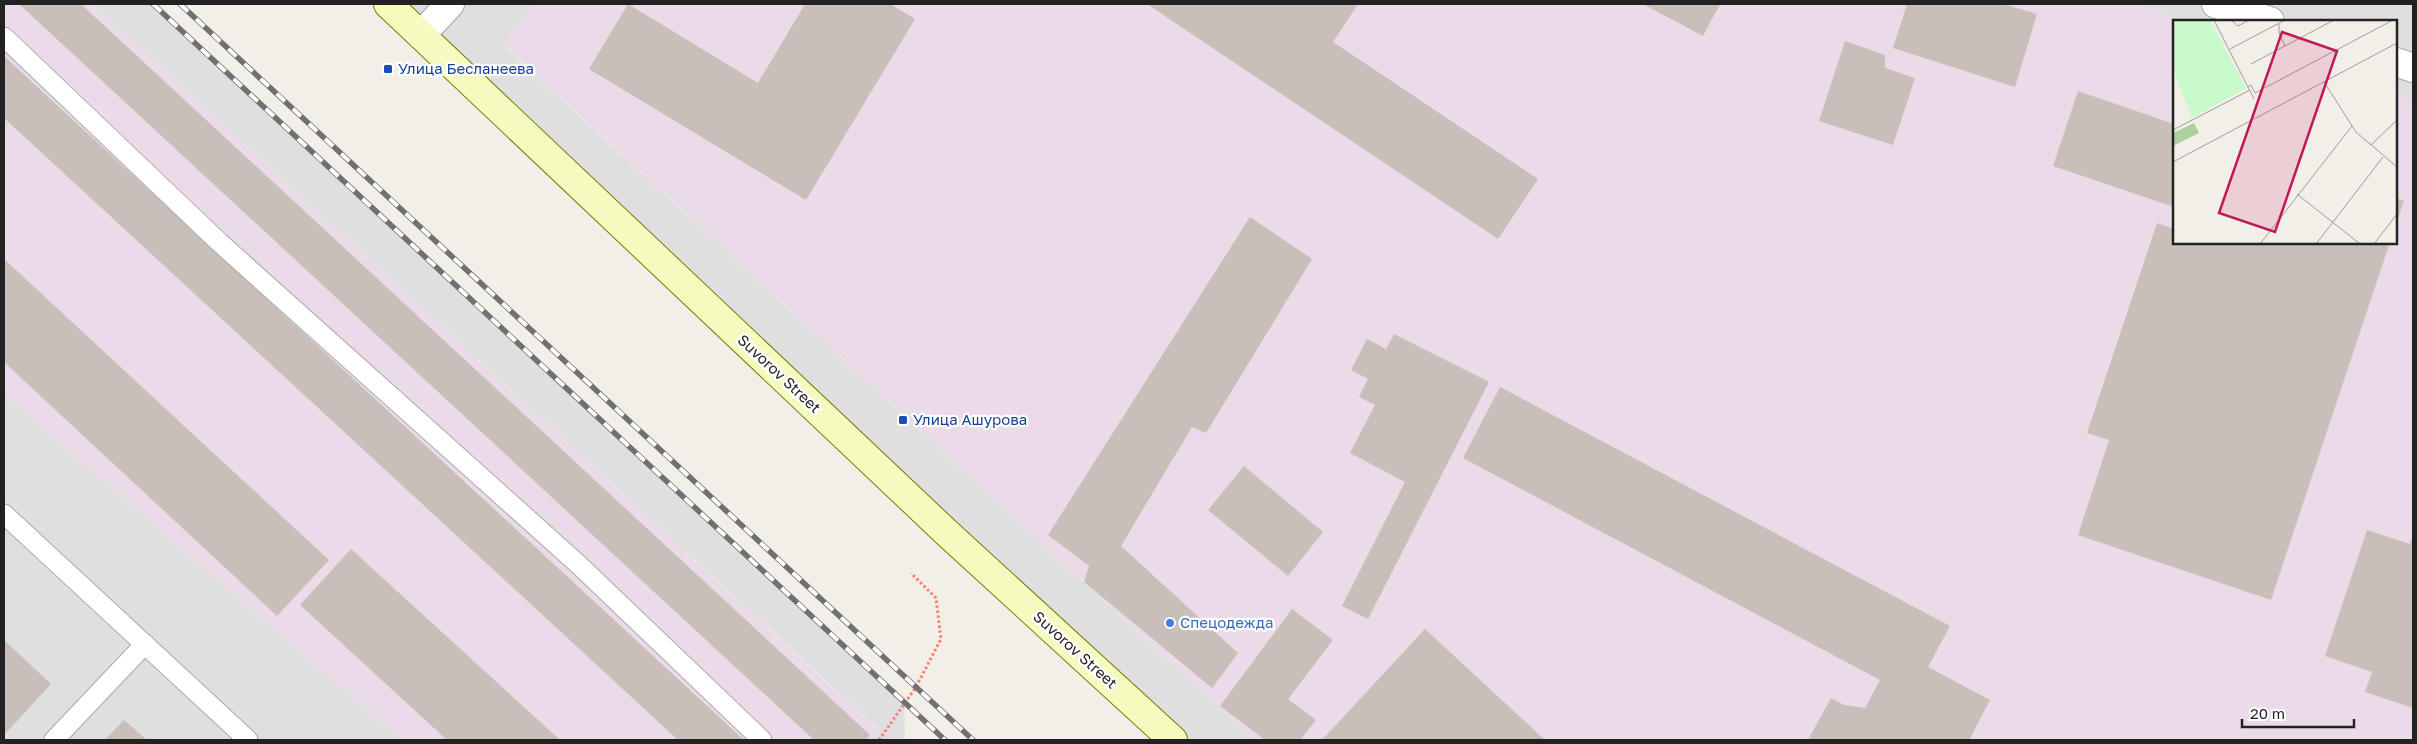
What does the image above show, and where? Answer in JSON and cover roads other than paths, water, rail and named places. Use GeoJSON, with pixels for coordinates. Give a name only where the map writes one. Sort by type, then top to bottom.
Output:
{"type":"FeatureCollection","features":[{"type":"Feature","properties":{"kind":"main road","name":"Suvorov Street"},"geometry":{"type":"LineString","coordinates":[[388,4],[947,533],[1173,740]]}},
{"type":"Feature","properties":{"kind":"street"},"geometry":{"type":"LineString","coordinates":[[421,34],[450,4]]}},
{"type":"Feature","properties":{"kind":"street"},"geometry":{"type":"LineString","coordinates":[[2216,4],[2267,20]]}},
{"type":"Feature","properties":{"kind":"street"},"geometry":{"type":"LineString","coordinates":[[2397,62],[2413,68]]}},
{"type":"Feature","properties":{"kind":"lane"},"geometry":{"type":"LineString","coordinates":[[4,37],[219,242],[579,565],[762,740]]}},
{"type":"Feature","properties":{"kind":"lane"},"geometry":{"type":"LineString","coordinates":[[4,514],[248,740]]}},
{"type":"Feature","properties":{"kind":"lane"},"geometry":{"type":"LineString","coordinates":[[54,740],[145,644]]}},
{"type":"Feature","properties":{"kind":"railway"},"geometry":{"type":"LineString","coordinates":[[153,4],[945,740]]}},
{"type":"Feature","properties":{"kind":"railway"},"geometry":{"type":"LineString","coordinates":[[180,4],[973,740]]}},
{"type":"Feature","properties":{"kind":"place","name":"Улица Бесланеева"},"geometry":{"type":"Point","coordinates":[388,69]}},
{"type":"Feature","properties":{"kind":"place","name":"Улица Ашурова"},"geometry":{"type":"Point","coordinates":[903,420]}},
{"type":"Feature","properties":{"kind":"place","name":"Спецодежда"},"geometry":{"type":"Point","coordinates":[1170,623]}}]}
